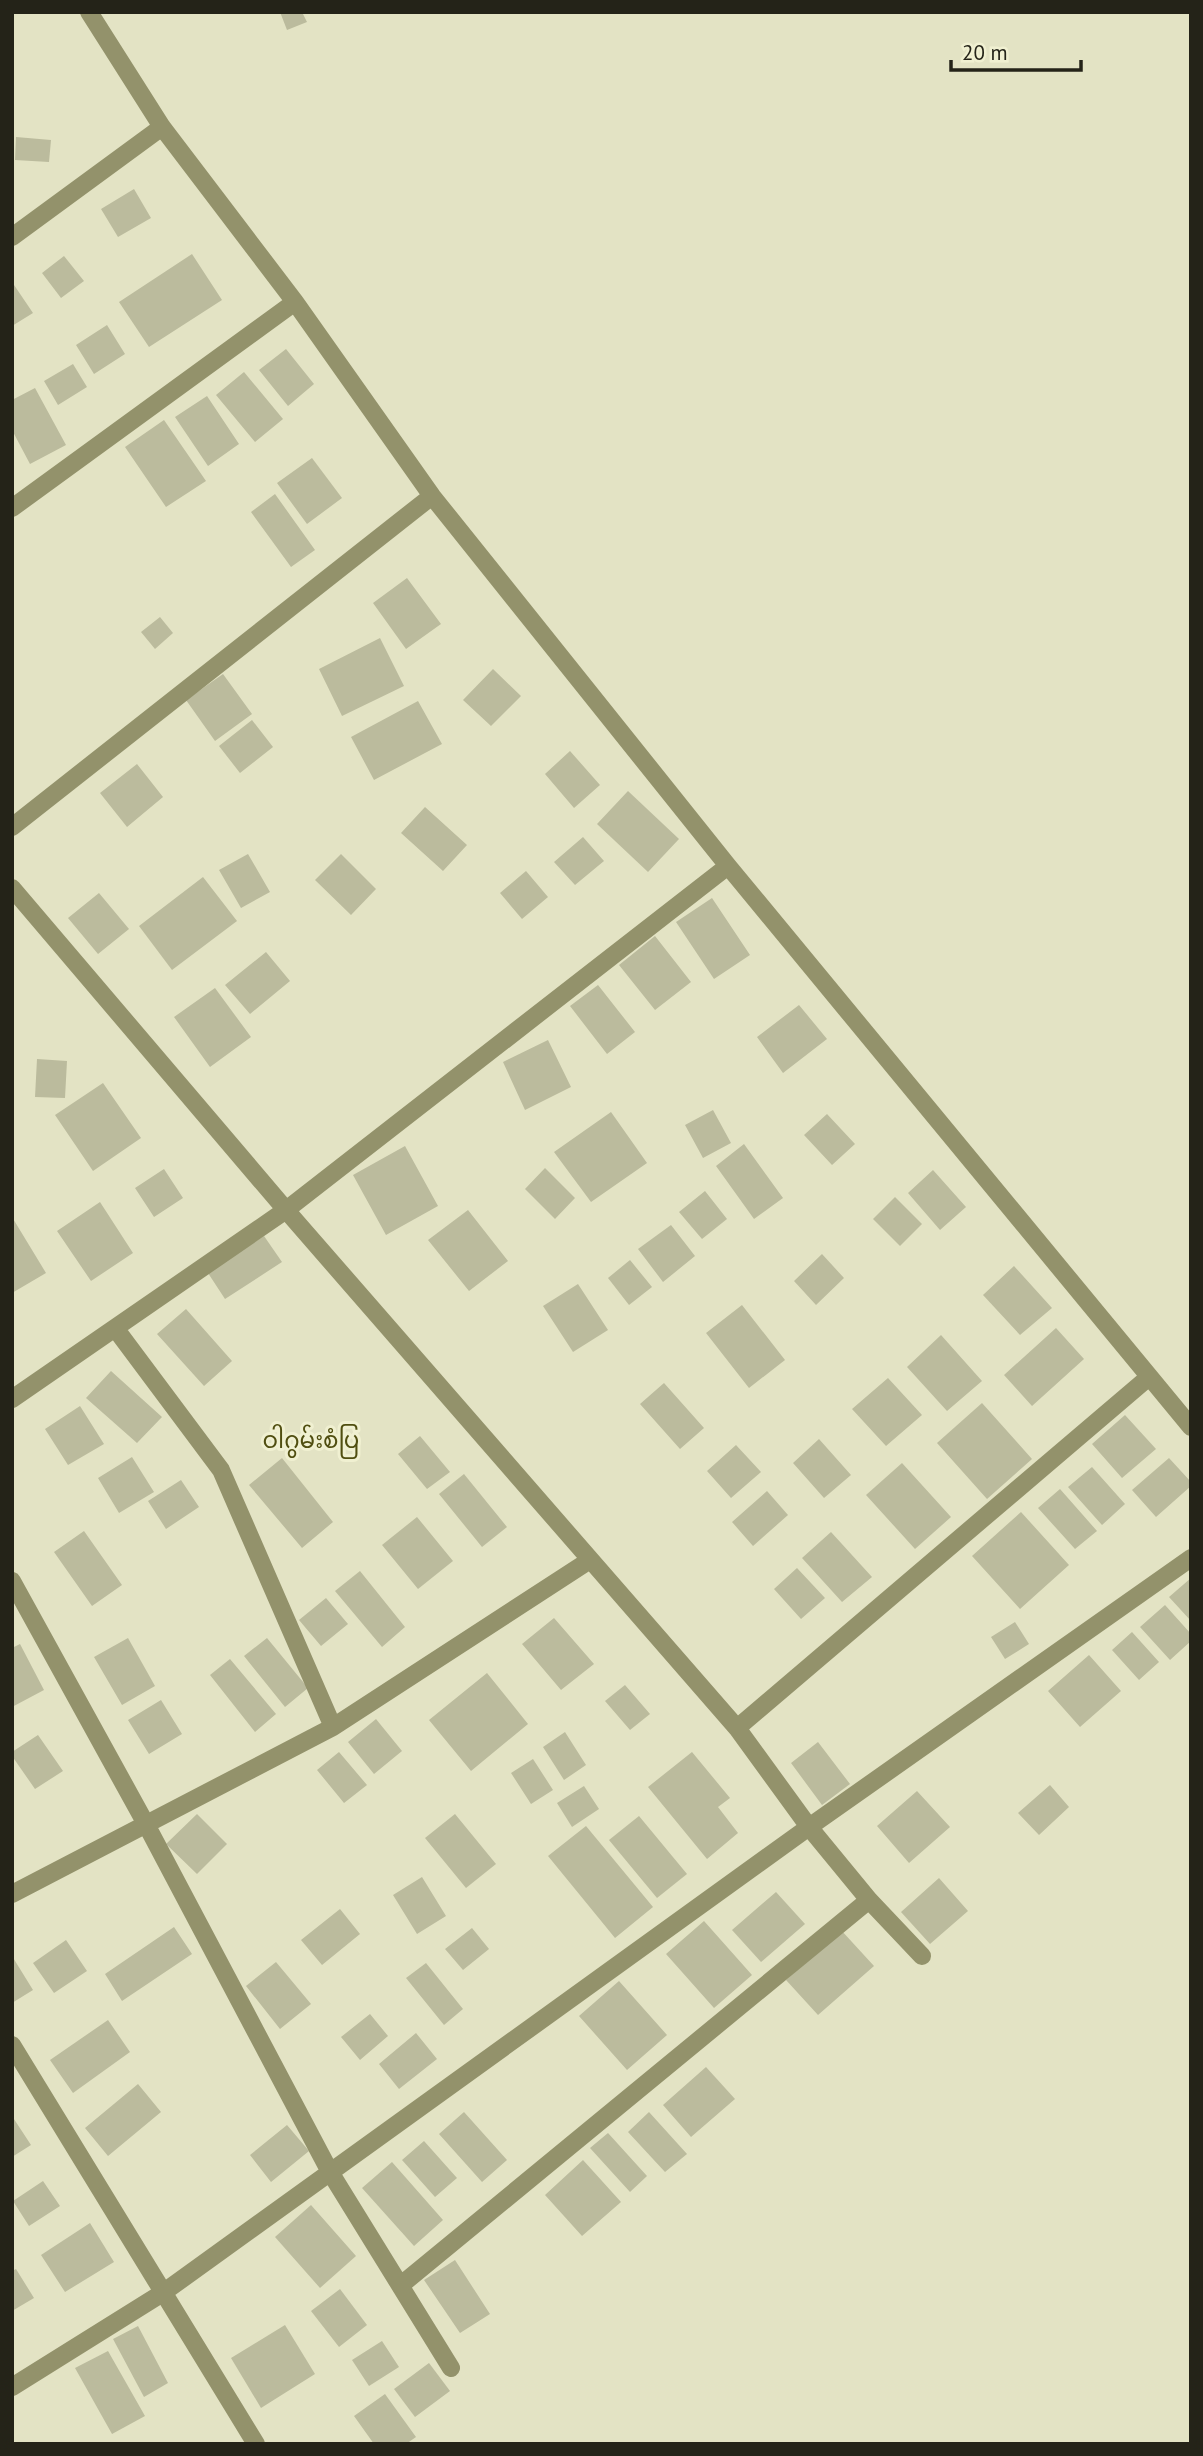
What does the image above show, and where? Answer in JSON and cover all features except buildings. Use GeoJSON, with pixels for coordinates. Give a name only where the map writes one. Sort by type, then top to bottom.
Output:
{"type":"FeatureCollection","features":[{"type":"Feature","properties":{"kind":"street"},"geometry":{"type":"LineString","coordinates":[[89,12],[162,127],[295,302],[432,496],[728,866],[1191,1427]]}},
{"type":"Feature","properties":{"kind":"street"},"geometry":{"type":"LineString","coordinates":[[12,237],[162,127]]}},
{"type":"Feature","properties":{"kind":"street"},"geometry":{"type":"LineString","coordinates":[[12,508],[295,302]]}},
{"type":"Feature","properties":{"kind":"street"},"geometry":{"type":"LineString","coordinates":[[12,828],[432,496]]}},
{"type":"Feature","properties":{"kind":"street"},"geometry":{"type":"LineString","coordinates":[[12,1399],[286,1210],[728,866]]}},
{"type":"Feature","properties":{"kind":"street"},"geometry":{"type":"LineString","coordinates":[[12,888],[286,1210],[737,1728],[809,1827],[869,1900],[922,1956]]}},
{"type":"Feature","properties":{"kind":"street"},"geometry":{"type":"LineString","coordinates":[[115,1328],[221,1470],[333,1727]]}},
{"type":"Feature","properties":{"kind":"street"},"geometry":{"type":"LineString","coordinates":[[737,1728],[1149,1377]]}},
{"type":"Feature","properties":{"kind":"street"},"geometry":{"type":"LineString","coordinates":[[12,2387],[164,2292],[809,1827],[1191,1558]]}},
{"type":"Feature","properties":{"kind":"street"},"geometry":{"type":"LineString","coordinates":[[12,1894],[333,1727],[590,1560]]}},
{"type":"Feature","properties":{"kind":"street"},"geometry":{"type":"LineString","coordinates":[[12,1580],[147,1826],[330,2172],[451,2368]]}},
{"type":"Feature","properties":{"kind":"street"},"geometry":{"type":"LineString","coordinates":[[401,2285],[869,1900]]}},
{"type":"Feature","properties":{"kind":"street"},"geometry":{"type":"LineString","coordinates":[[12,2045],[256,2444]]}},
{"type":"Feature","properties":{"kind":"district","name":"ဝါဂွမ်းစံပြ"},"geometry":{"type":"Point","coordinates":[311,1440]}}]}
